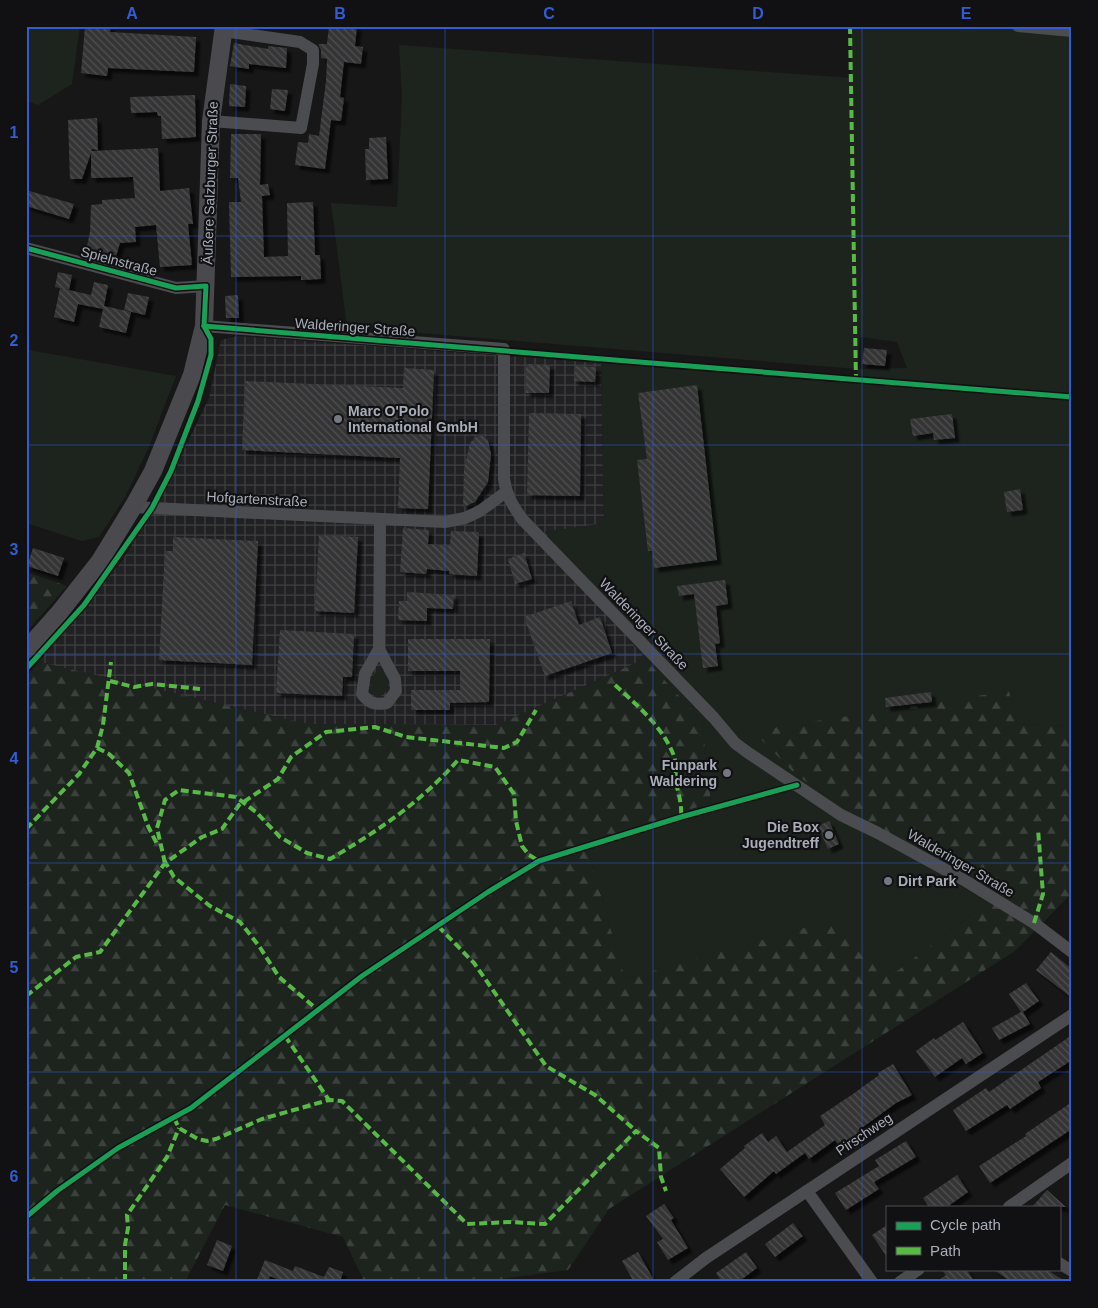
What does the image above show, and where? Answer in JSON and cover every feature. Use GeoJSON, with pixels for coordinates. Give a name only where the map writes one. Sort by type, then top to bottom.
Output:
{"type":"FeatureCollection","features":[{"type":"Feature","properties":{"kind":"main road","name":"Äußere Salzburger Straße"},"geometry":{"type":"LineString","coordinates":[[26,650],[59,613],[100,561],[133,507],[153,471],[192,374],[204,326],[211,121],[223,29]]}},
{"type":"Feature","properties":{"kind":"street"},"geometry":{"type":"LineString","coordinates":[[1018,26],[1072,31]]}},
{"type":"Feature","properties":{"kind":"street"},"geometry":{"type":"LineString","coordinates":[[211,121],[301,128],[313,64],[313,50],[300,42],[223,29]]}},
{"type":"Feature","properties":{"kind":"street","name":"Spielnstraße"},"geometry":{"type":"LineString","coordinates":[[26,248],[176,288],[206,286]]}},
{"type":"Feature","properties":{"kind":"street","name":"Walderinger Straße"},"geometry":{"type":"LineString","coordinates":[[204,326],[504,349],[504,479],[506,492],[511,504],[522,520],[714,718],[735,743],[756,759],[842,815],[964,880],[1034,923],[1072,952]]}},
{"type":"Feature","properties":{"kind":"street","name":"Hofgartenstraße"},"geometry":{"type":"LineString","coordinates":[[133,507],[445,522],[465,518],[480,511],[506,492]]}},
{"type":"Feature","properties":{"kind":"street"},"geometry":{"type":"LineString","coordinates":[[378,649],[380,520]]}},
{"type":"Feature","properties":{"kind":"street","name":"Pirschweg"},"geometry":{"type":"LineString","coordinates":[[675,1282],[706,1258],[1072,1015]]}},
{"type":"Feature","properties":{"kind":"street"},"geometry":{"type":"LineString","coordinates":[[1010,1206],[1072,1163]]}},
{"type":"Feature","properties":{"kind":"street"},"geometry":{"type":"LineString","coordinates":[[806,1191],[872,1282]]}},
{"type":"Feature","properties":{"kind":"street"},"geometry":{"type":"LineString","coordinates":[[1060,1264],[1072,1271]]}},
{"type":"Feature","properties":{"kind":"street"},"geometry":{"type":"LineString","coordinates":[[900,1282],[918,1270]]}},
{"type":"Feature","properties":{"kind":"shaded area"},"geometry":{"type":"Polygon","coordinates":[[[237,336],[601,363],[604,524],[545,532],[645,659],[497,725],[307,724],[39,662],[121,562],[157,505],[209,398],[221,340],[237,336]]]}},
{"type":"Feature","properties":{"kind":"green space"},"geometry":{"type":"Polygon","coordinates":[[[26,26],[80,26],[72,84],[38,105],[26,101],[26,26]]]}},
{"type":"Feature","properties":{"kind":"green space"},"geometry":{"type":"Polygon","coordinates":[[[851,26],[1072,26],[1072,726],[1017,724],[1009,691],[796,775],[987,903],[897,971],[836,920],[625,979],[587,847],[711,802],[702,721],[645,659],[545,532],[604,523],[601,363],[857,384],[857,369],[347,327],[331,203],[397,207],[402,97],[399,45],[851,78],[851,26]],[[860,337],[857,369],[907,368],[897,342],[860,337]]]}},
{"type":"Feature","properties":{"kind":"green space"},"geometry":{"type":"Polygon","coordinates":[[[28,350],[176,376],[148,449],[125,497],[99,537],[82,541],[26,523],[26,357],[28,350]]]}},
{"type":"Feature","properties":{"kind":"green space"},"geometry":{"type":"Polygon","coordinates":[[[26,572],[67,586],[26,632],[26,572]]]}},
{"type":"Feature","properties":{"kind":"green space"},"geometry":{"type":"Polygon","coordinates":[[[645,659],[702,721],[711,802],[587,847],[625,979],[836,919],[897,971],[987,903],[796,775],[753,731],[1009,691],[1017,724],[1072,726],[1072,893],[1015,951],[609,1209],[568,1270],[479,1282],[364,1281],[343,1237],[225,1205],[185,1282],[26,1282],[26,677],[39,662],[307,724],[497,725],[645,659]]]}},
{"type":"Feature","properties":{"kind":"green space"},"geometry":{"type":"Polygon","coordinates":[[[379,669],[382,669],[386,675],[389,687],[383,695],[376,697],[372,694],[370,684],[374,674],[379,669]]]}},
{"type":"Feature","properties":{"kind":"building"},"geometry":{"type":"Polygon","coordinates":[[[85,26],[111,26],[110,32],[196,37],[194,72],[108,68],[107,76],[81,73],[85,26]]]}},
{"type":"Feature","properties":{"kind":"building"},"geometry":{"type":"Polygon","coordinates":[[[329,26],[357,26],[355,46],[363,47],[361,64],[344,62],[340,97],[344,98],[341,121],[331,120],[325,169],[295,165],[298,142],[308,143],[309,134],[319,136],[327,59],[321,58],[321,50],[318,44],[327,44],[329,26]]]}},
{"type":"Feature","properties":{"kind":"building"},"geometry":{"type":"Polygon","coordinates":[[[234,43],[268,49],[268,46],[287,48],[286,68],[249,64],[249,69],[230,66],[234,43]]]}},
{"type":"Feature","properties":{"kind":"building"},"geometry":{"type":"Polygon","coordinates":[[[230,84],[246,86],[245,107],[229,106],[230,84]]]}},
{"type":"Feature","properties":{"kind":"building"},"geometry":{"type":"Polygon","coordinates":[[[272,89],[288,90],[285,111],[270,109],[272,89]]]}},
{"type":"Feature","properties":{"kind":"building"},"geometry":{"type":"Polygon","coordinates":[[[195,95],[196,137],[162,139],[161,116],[158,116],[157,112],[131,113],[130,97],[195,95]]]}},
{"type":"Feature","properties":{"kind":"building"},"geometry":{"type":"Polygon","coordinates":[[[97,118],[98,150],[92,149],[91,151],[158,148],[160,191],[189,188],[193,224],[188,224],[192,265],[160,267],[156,225],[135,227],[136,242],[120,243],[115,260],[85,255],[90,232],[91,205],[102,204],[102,200],[135,198],[133,177],[91,178],[91,153],[82,179],[70,179],[68,120],[97,118]]]}},
{"type":"Feature","properties":{"kind":"building"},"geometry":{"type":"Polygon","coordinates":[[[231,134],[261,134],[260,185],[268,184],[270,195],[262,196],[264,257],[288,256],[287,203],[313,202],[315,255],[320,255],[321,279],[301,280],[301,276],[231,277],[229,202],[241,202],[238,178],[230,178],[231,134]]]}},
{"type":"Feature","properties":{"kind":"building"},"geometry":{"type":"Polygon","coordinates":[[[386,137],[388,179],[366,180],[365,149],[369,149],[369,138],[386,137]]]}},
{"type":"Feature","properties":{"kind":"building"},"geometry":{"type":"Polygon","coordinates":[[[26,190],[74,204],[69,219],[26,206],[26,190]]]}},
{"type":"Feature","properties":{"kind":"building"},"geometry":{"type":"Polygon","coordinates":[[[58,272],[72,275],[69,290],[55,287],[58,272]]]}},
{"type":"Feature","properties":{"kind":"building"},"geometry":{"type":"Polygon","coordinates":[[[94,282],[108,285],[104,306],[131,312],[126,333],[99,327],[103,309],[78,304],[74,322],[54,317],[60,288],[91,295],[94,282]]]}},
{"type":"Feature","properties":{"kind":"building"},"geometry":{"type":"Polygon","coordinates":[[[128,293],[149,297],[145,315],[124,310],[128,293]]]}},
{"type":"Feature","properties":{"kind":"building"},"geometry":{"type":"Polygon","coordinates":[[[238,295],[239,318],[226,318],[225,296],[238,295]]]}},
{"type":"Feature","properties":{"kind":"building"},"geometry":{"type":"Polygon","coordinates":[[[864,348],[887,350],[885,366],[862,364],[864,348]]]}},
{"type":"Feature","properties":{"kind":"building"},"geometry":{"type":"Polygon","coordinates":[[[526,364],[550,365],[549,393],[526,393],[526,364]]]}},
{"type":"Feature","properties":{"kind":"building"},"geometry":{"type":"Polygon","coordinates":[[[575,366],[596,367],[595,382],[574,381],[575,366]]]}},
{"type":"Feature","properties":{"kind":"building","name":"Marc O'Polo International GmbH"},"geometry":{"type":"Polygon","coordinates":[[[404,368],[434,370],[428,509],[398,508],[400,458],[242,450],[245,381],[403,388],[404,368]]]}},
{"type":"Feature","properties":{"kind":"building"},"geometry":{"type":"Polygon","coordinates":[[[697,385],[717,560],[654,568],[652,551],[648,551],[637,460],[647,459],[638,393],[697,385]]]}},
{"type":"Feature","properties":{"kind":"building"},"geometry":{"type":"Polygon","coordinates":[[[529,413],[581,414],[580,496],[527,495],[529,413]]]}},
{"type":"Feature","properties":{"kind":"building"},"geometry":{"type":"Polygon","coordinates":[[[952,414],[955,438],[934,440],[933,433],[913,436],[910,419],[952,414]]]}},
{"type":"Feature","properties":{"kind":"building"},"geometry":{"type":"Polygon","coordinates":[[[477,436],[482,436],[488,440],[491,454],[488,482],[475,502],[463,507],[464,470],[470,443],[477,436]]]}},
{"type":"Feature","properties":{"kind":"building"},"geometry":{"type":"Polygon","coordinates":[[[1020,489],[1023,510],[1007,512],[1004,492],[1020,489]]]}},
{"type":"Feature","properties":{"kind":"building"},"geometry":{"type":"Polygon","coordinates":[[[403,528],[429,530],[428,544],[450,546],[451,531],[479,532],[477,576],[449,574],[449,571],[427,569],[426,574],[400,572],[403,528]]]}},
{"type":"Feature","properties":{"kind":"building"},"geometry":{"type":"Polygon","coordinates":[[[319,535],[358,537],[354,613],[315,611],[319,535]]]}},
{"type":"Feature","properties":{"kind":"building"},"geometry":{"type":"Polygon","coordinates":[[[173,537],[258,541],[252,665],[159,660],[165,551],[173,551],[173,537]]]}},
{"type":"Feature","properties":{"kind":"building"},"geometry":{"type":"Polygon","coordinates":[[[33,548],[64,558],[58,576],[27,566],[33,548]]]}},
{"type":"Feature","properties":{"kind":"building"},"geometry":{"type":"Polygon","coordinates":[[[524,553],[532,579],[515,584],[508,559],[524,553]]]}},
{"type":"Feature","properties":{"kind":"building"},"geometry":{"type":"Polygon","coordinates":[[[725,580],[728,604],[716,606],[720,643],[715,644],[718,666],[703,668],[694,594],[679,596],[677,586],[725,580]]]}},
{"type":"Feature","properties":{"kind":"building"},"geometry":{"type":"Polygon","coordinates":[[[407,592],[454,595],[453,609],[427,608],[427,621],[398,620],[399,601],[407,601],[407,592]]]}},
{"type":"Feature","properties":{"kind":"building"},"geometry":{"type":"Polygon","coordinates":[[[571,601],[579,625],[600,617],[612,653],[545,676],[524,617],[571,601]]]}},
{"type":"Feature","properties":{"kind":"building"},"geometry":{"type":"Polygon","coordinates":[[[280,630],[354,634],[352,677],[343,677],[342,696],[276,693],[280,630]]]}},
{"type":"Feature","properties":{"kind":"building"},"geometry":{"type":"Polygon","coordinates":[[[408,639],[490,639],[489,702],[450,703],[450,710],[411,710],[411,690],[460,690],[460,671],[408,671],[408,639]]]}},
{"type":"Feature","properties":{"kind":"building"},"geometry":{"type":"Polygon","coordinates":[[[931,692],[932,702],[886,707],[885,698],[931,692]]]}},
{"type":"Feature","properties":{"kind":"building","name":"Die Box Jugendtreff"},"geometry":{"type":"Polygon","coordinates":[[[829,821],[839,844],[828,849],[818,826],[829,821]]]}},
{"type":"Feature","properties":{"kind":"building"},"geometry":{"type":"Polygon","coordinates":[[[1051,952],[1072,969],[1072,998],[1036,970],[1051,952]]]}},
{"type":"Feature","properties":{"kind":"building"},"geometry":{"type":"Polygon","coordinates":[[[1026,983],[1039,1001],[1023,1012],[1030,1024],[999,1040],[992,1028],[1021,1012],[1009,994],[1026,983]]]}},
{"type":"Feature","properties":{"kind":"building"},"geometry":{"type":"Polygon","coordinates":[[[963,1022],[983,1053],[966,1064],[962,1058],[935,1077],[916,1051],[934,1038],[935,1040],[963,1022]]]}},
{"type":"Feature","properties":{"kind":"building"},"geometry":{"type":"Polygon","coordinates":[[[1072,1035],[1072,1060],[1038,1082],[1041,1088],[1010,1109],[1007,1105],[966,1131],[953,1110],[986,1088],[989,1092],[1072,1035]]]}},
{"type":"Feature","properties":{"kind":"building"},"geometry":{"type":"Polygon","coordinates":[[[893,1064],[912,1095],[896,1103],[839,1146],[835,1140],[809,1159],[805,1153],[776,1174],[774,1171],[744,1197],[720,1169],[745,1148],[744,1146],[762,1133],[768,1142],[776,1136],[787,1152],[825,1125],[820,1116],[893,1064]]]}},
{"type":"Feature","properties":{"kind":"building"},"geometry":{"type":"Polygon","coordinates":[[[1072,1102],[1072,1129],[990,1183],[979,1166],[1026,1136],[1025,1134],[1072,1102]]]}},
{"type":"Feature","properties":{"kind":"building"},"geometry":{"type":"Polygon","coordinates":[[[906,1141],[916,1157],[874,1182],[879,1189],[846,1210],[835,1193],[879,1166],[875,1160],[906,1141]]]}},
{"type":"Feature","properties":{"kind":"building"},"geometry":{"type":"Polygon","coordinates":[[[957,1175],[968,1192],[948,1206],[928,1206],[923,1198],[957,1175]]]}},
{"type":"Feature","properties":{"kind":"building"},"geometry":{"type":"Polygon","coordinates":[[[1047,1190],[1066,1207],[1060,1206],[1033,1206],[1047,1190]]]}},
{"type":"Feature","properties":{"kind":"building"},"geometry":{"type":"Polygon","coordinates":[[[664,1204],[674,1218],[671,1220],[688,1248],[668,1260],[657,1242],[663,1239],[646,1216],[664,1204]]]}},
{"type":"Feature","properties":{"kind":"building"},"geometry":{"type":"Polygon","coordinates":[[[793,1223],[803,1236],[775,1257],[765,1244],[793,1223]]]}},
{"type":"Feature","properties":{"kind":"building"},"geometry":{"type":"Polygon","coordinates":[[[886,1226],[886,1256],[872,1235],[886,1226]]]}},
{"type":"Feature","properties":{"kind":"building"},"geometry":{"type":"Polygon","coordinates":[[[217,1240],[232,1246],[223,1271],[207,1265],[217,1240]]]}},
{"type":"Feature","properties":{"kind":"building"},"geometry":{"type":"Polygon","coordinates":[[[638,1252],[655,1282],[634,1282],[622,1261],[638,1252]]]}},
{"type":"Feature","properties":{"kind":"building"},"geometry":{"type":"Polygon","coordinates":[[[746,1252],[757,1268],[738,1282],[722,1282],[716,1273],[746,1252]]]}},
{"type":"Feature","properties":{"kind":"building"},"geometry":{"type":"Polygon","coordinates":[[[265,1260],[293,1271],[295,1266],[324,1277],[329,1267],[343,1272],[340,1282],[284,1282],[270,1276],[268,1282],[256,1282],[265,1260]]]}},
{"type":"Feature","properties":{"kind":"building"},"geometry":{"type":"Polygon","coordinates":[[[942,1270],[967,1270],[975,1282],[936,1282],[946,1275],[942,1270]]]}},
{"type":"Feature","properties":{"kind":"building"},"geometry":{"type":"Polygon","coordinates":[[[994,1270],[1048,1270],[1066,1282],[1011,1282],[994,1270]]]}},
{"type":"Feature","properties":{"kind":"marked path"},"geometry":{"type":"LineString","coordinates":[[850,26],[856,381],[859,381]]}},
{"type":"Feature","properties":{"kind":"marked path"},"geometry":{"type":"LineString","coordinates":[[97,748],[103,725],[111,662]]}},
{"type":"Feature","properties":{"kind":"marked path"},"geometry":{"type":"LineString","coordinates":[[110,681],[134,687],[152,684],[200,689]]}},
{"type":"Feature","properties":{"kind":"marked path"},"geometry":{"type":"LineString","coordinates":[[615,685],[649,717],[669,745],[675,759],[681,817]]}},
{"type":"Feature","properties":{"kind":"marked path"},"geometry":{"type":"LineString","coordinates":[[26,996],[76,957],[100,952],[165,863],[202,837],[222,829],[239,805],[278,779],[291,757],[326,732],[375,727],[406,737],[504,748],[517,742],[536,710]]}},
{"type":"Feature","properties":{"kind":"marked path"},"geometry":{"type":"LineString","coordinates":[[26,829],[79,774],[97,748],[109,754],[129,773],[148,826],[158,846]]}},
{"type":"Feature","properties":{"kind":"marked path"},"geometry":{"type":"LineString","coordinates":[[165,863],[157,828],[165,800],[179,790],[236,797],[256,812],[280,837],[307,853],[330,859],[398,815],[429,789],[458,760],[495,767],[514,794],[516,821],[522,846],[529,855],[539,861]]}},
{"type":"Feature","properties":{"kind":"marked path"},"geometry":{"type":"LineString","coordinates":[[1034,923],[1043,894],[1038,829]]}},
{"type":"Feature","properties":{"kind":"marked path"},"geometry":{"type":"LineString","coordinates":[[164,860],[174,877],[210,906],[240,922],[259,946],[279,977],[319,1011]]}},
{"type":"Feature","properties":{"kind":"marked path"},"geometry":{"type":"LineString","coordinates":[[438,926],[474,963],[546,1066],[595,1095],[636,1131]]}},
{"type":"Feature","properties":{"kind":"marked path"},"geometry":{"type":"LineString","coordinates":[[285,1036],[329,1100]]}},
{"type":"Feature","properties":{"kind":"marked path"},"geometry":{"type":"LineString","coordinates":[[174,1118],[179,1128],[198,1139],[207,1141],[262,1119],[329,1100],[342,1101],[467,1224],[511,1222],[545,1224],[636,1131],[659,1148],[661,1177],[666,1191]]}},
{"type":"Feature","properties":{"kind":"marked path"},"geometry":{"type":"LineString","coordinates":[[125,1282],[127,1215],[167,1157],[179,1128]]}},
{"type":"Feature","properties":{"kind":"cycle path"},"geometry":{"type":"LineString","coordinates":[[26,248],[176,288],[206,286],[204,326]]}},
{"type":"Feature","properties":{"kind":"cycle path"},"geometry":{"type":"LineString","coordinates":[[204,326],[1072,397]]}},
{"type":"Feature","properties":{"kind":"cycle path"},"geometry":{"type":"LineString","coordinates":[[26,669],[84,605],[152,508],[171,471],[198,401],[211,355],[211,339],[204,326]]}},
{"type":"Feature","properties":{"kind":"cycle path"},"geometry":{"type":"LineString","coordinates":[[26,1217],[57,1191],[118,1148],[191,1108],[362,976],[488,892],[539,861],[681,817],[797,785]]}},
{"type":"Feature","properties":{"kind":"place","name":"Marc O'Polo International GmbH"},"geometry":{"type":"Point","coordinates":[338,419]}},
{"type":"Feature","properties":{"kind":"place","name":"Funpark Waldering"},"geometry":{"type":"Point","coordinates":[727,773]}},
{"type":"Feature","properties":{"kind":"place","name":"Die Box Jugendtreff"},"geometry":{"type":"Point","coordinates":[829,835]}},
{"type":"Feature","properties":{"kind":"place","name":"Dirt Park"},"geometry":{"type":"Point","coordinates":[888,881]}}]}
